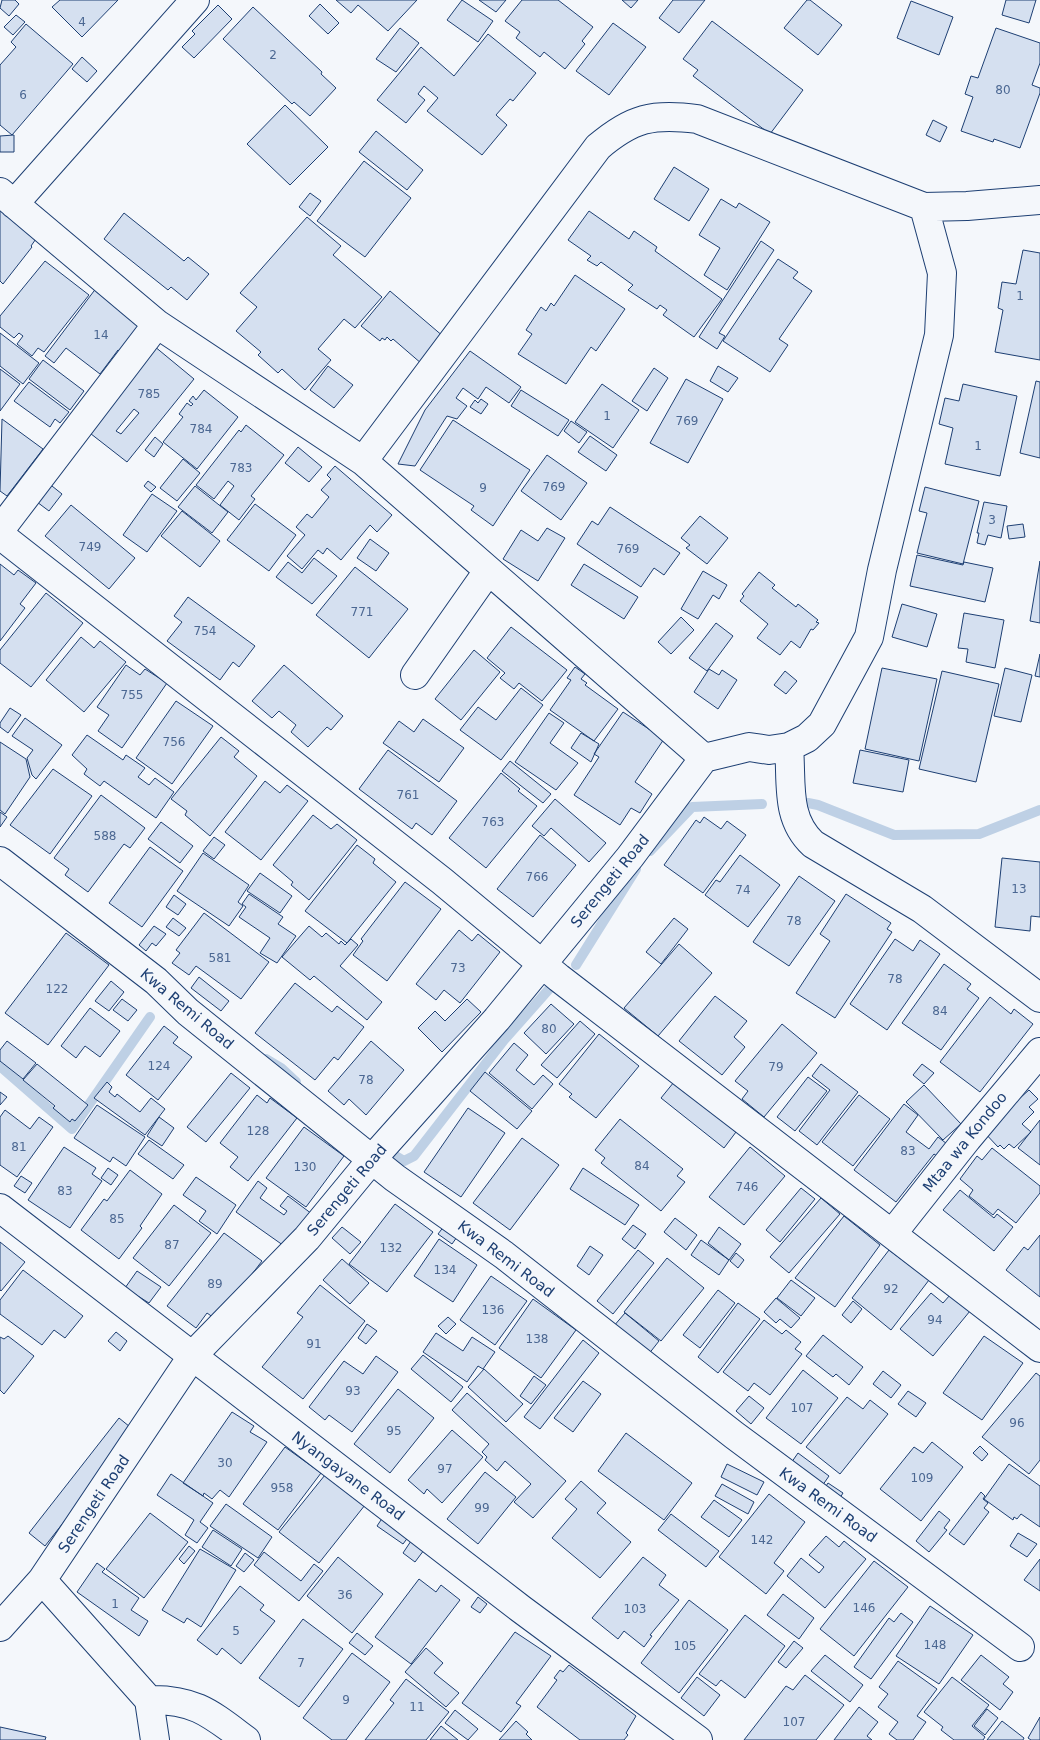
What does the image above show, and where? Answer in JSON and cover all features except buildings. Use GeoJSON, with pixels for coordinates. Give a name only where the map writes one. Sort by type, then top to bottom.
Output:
{"type":"FeatureCollection","features":[{"type":"Feature","properties":{"kind":"street"},"geometry":{"type":"LineString","coordinates":[[195,0],[7,198],[157,324],[363,461],[704,758],[749,747],[769,750],[789,747],[807,738],[822,724],[869,637],[882,570],[939,335],[942,273],[924,207]]}},
{"type":"Feature","properties":{"kind":"street"},"geometry":{"type":"LineString","coordinates":[[363,461],[477,306],[598,147],[619,130],[643,118],[670,115],[697,119],[924,207],[967,206],[1040,200]]}},
{"type":"Feature","properties":{"kind":"street"},"geometry":{"type":"LineString","coordinates":[[0,530],[157,324]]}},
{"type":"Feature","properties":{"kind":"street"},"geometry":{"type":"LineString","coordinates":[[0,535],[442,881],[567,984],[1040,1348]]}},
{"type":"Feature","properties":{"kind":"street"},"geometry":{"type":"LineString","coordinates":[[415,675],[488,571]]}},
{"type":"Feature","properties":{"kind":"street"},"geometry":{"type":"LineString","coordinates":[[789,747],[792,808],[796,822],[803,834],[813,844],[922,909],[1040,998]]}},
{"type":"Feature","properties":{"kind":"street","name":"Serengeti Road"},"geometry":{"type":"LineString","coordinates":[[0,1627],[42,1580],[192,1355],[307,1238],[373,1158],[497,1019],[630,857],[704,758]]}},
{"type":"Feature","properties":{"kind":"street","name":"Kwa Remi Road"},"geometry":{"type":"LineString","coordinates":[[0,861],[156,982],[188,1012],[373,1158],[395,1178],[504,1255],[734,1436],[1020,1647]]}},
{"type":"Feature","properties":{"kind":"street","name":"Mtaa wa Kondoo"},"geometry":{"type":"LineString","coordinates":[[892,1234],[967,1138],[1040,1052]]}},
{"type":"Feature","properties":{"kind":"street","name":"Nyangayane Road"},"geometry":{"type":"LineString","coordinates":[[0,1208],[192,1355],[228,1386],[521,1609],[698,1740]]}},
{"type":"Feature","properties":{"kind":"street"},"geometry":{"type":"LineString","coordinates":[[42,1580],[149,1700],[155,1740]]}},
{"type":"Feature","properties":{"kind":"street"},"geometry":{"type":"LineString","coordinates":[[149,1700],[172,1700],[193,1705],[213,1715],[246,1740]]}},
{"type":"Feature","properties":{"kind":"waterway"},"geometry":{"type":"LineString","coordinates":[[808,803],[818,805],[894,835],[979,834],[1040,810]]}},
{"type":"Feature","properties":{"kind":"waterway"},"geometry":{"type":"LineString","coordinates":[[650,851],[692,807],[762,804]]}},
{"type":"Feature","properties":{"kind":"waterway"},"geometry":{"type":"LineString","coordinates":[[576,965],[636,869]]}},
{"type":"Feature","properties":{"kind":"waterway"},"geometry":{"type":"LineString","coordinates":[[389,1152],[404,1161],[414,1156],[504,1040],[558,979]]}},
{"type":"Feature","properties":{"kind":"waterway"},"geometry":{"type":"LineString","coordinates":[[0,1066],[72,1129],[150,1017]]}},
{"type":"Feature","properties":{"kind":"waterway"},"geometry":{"type":"LineString","coordinates":[[266,1059],[281,1068],[296,1082]]}}]}
